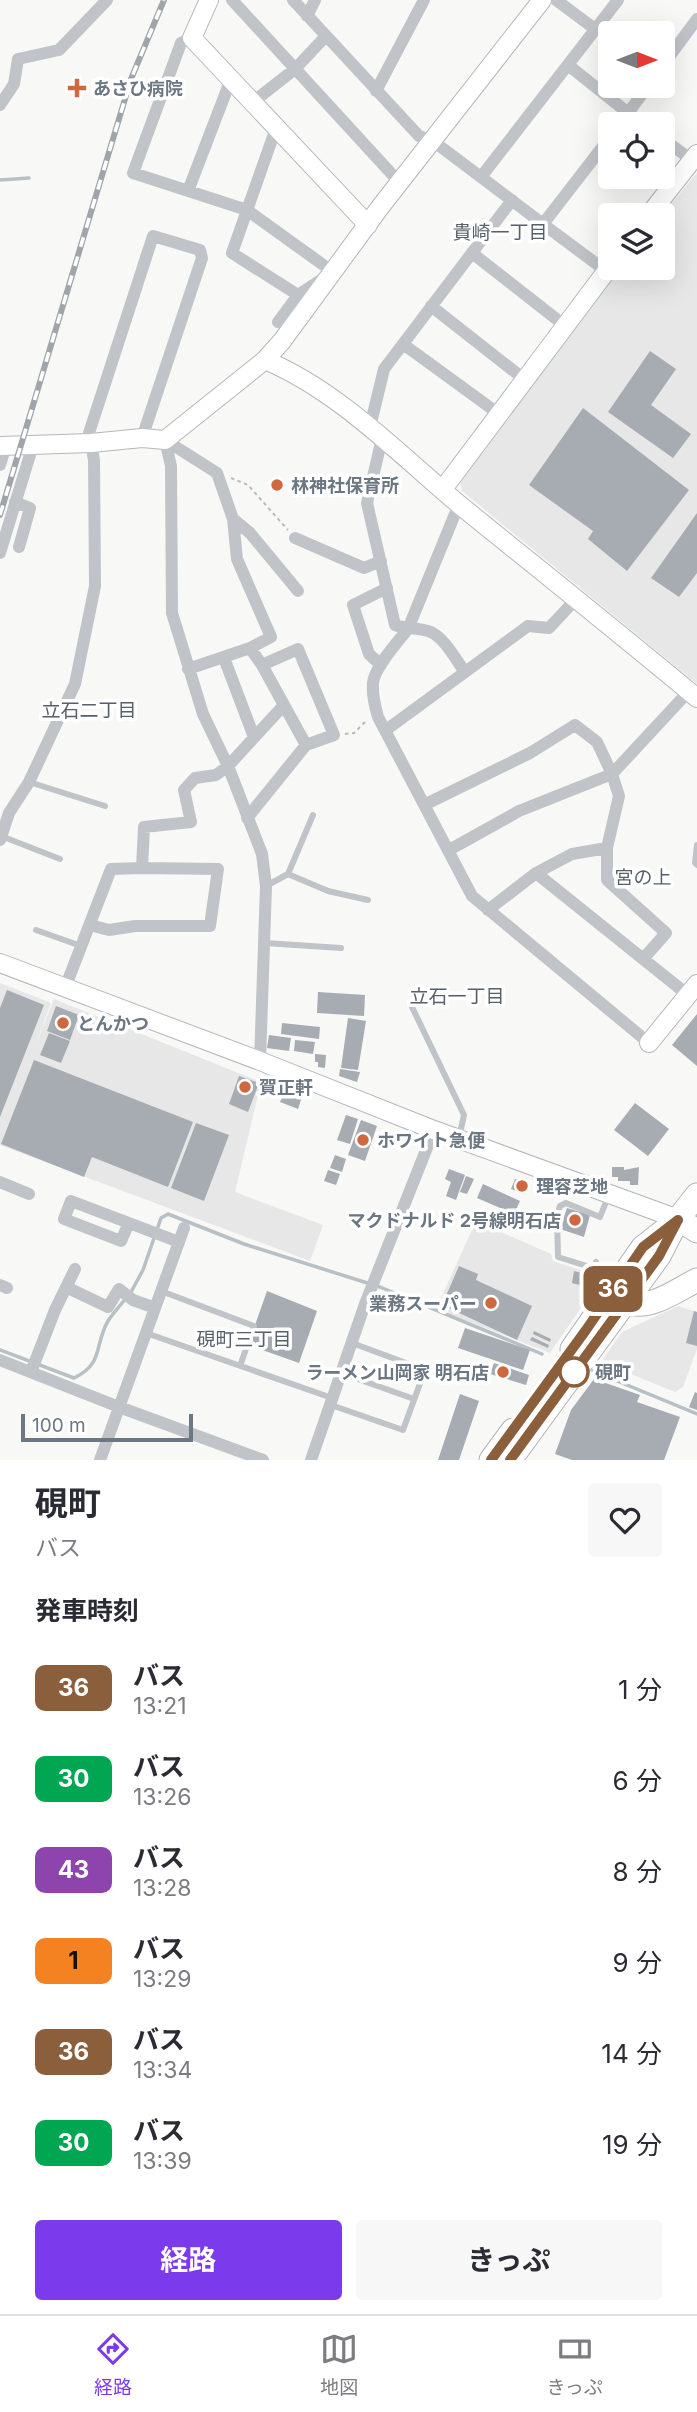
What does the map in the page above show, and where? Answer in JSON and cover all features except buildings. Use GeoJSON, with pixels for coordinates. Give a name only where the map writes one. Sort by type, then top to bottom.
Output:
{"type":"FeatureCollection","features":[{"type":"Feature","properties":{"kind":"highway"},"geometry":{"type":"LineString","coordinates":[[510,1460],[659,1256],[691,1224],[697,1195]]}},
{"type":"Feature","properties":{"kind":"highway"},"geometry":{"type":"LineString","coordinates":[[491,1460],[643,1247],[691,1224]]}},
{"type":"Feature","properties":{"kind":"highway"},"geometry":{"type":"LineString","coordinates":[[625,1302],[635,1306],[647,1305],[697,1280]]}},
{"type":"Feature","properties":{"kind":"street"},"geometry":{"type":"LineString","coordinates":[[0,105],[14,84],[18,59],[59,50],[107,0]]}},
{"type":"Feature","properties":{"kind":"street"},"geometry":{"type":"LineString","coordinates":[[209,0],[192,38],[181,43],[133,173],[247,210],[333,272]]}},
{"type":"Feature","properties":{"kind":"street"},"geometry":{"type":"LineString","coordinates":[[232,0],[400,183]]}},
{"type":"Feature","properties":{"kind":"street"},"geometry":{"type":"LineString","coordinates":[[293,0],[419,135],[433,141],[543,224],[598,261]]}},
{"type":"Feature","properties":{"kind":"street"},"geometry":{"type":"LineString","coordinates":[[307,16],[315,0]]}},
{"type":"Feature","properties":{"kind":"street"},"geometry":{"type":"LineString","coordinates":[[376,91],[424,0]]}},
{"type":"Feature","properties":{"kind":"street"},"geometry":{"type":"LineString","coordinates":[[165,440],[265,360],[542,0]]}},
{"type":"Feature","properties":{"kind":"street"},"geometry":{"type":"LineString","coordinates":[[556,0],[595,29]]}},
{"type":"Feature","properties":{"kind":"street"},"geometry":{"type":"LineString","coordinates":[[481,177],[618,0]]}},
{"type":"Feature","properties":{"kind":"street"},"geometry":{"type":"LineString","coordinates":[[676,47],[697,19]]}},
{"type":"Feature","properties":{"kind":"street"},"geometry":{"type":"LineString","coordinates":[[253,102],[295,69],[326,36]]}},
{"type":"Feature","properties":{"kind":"street"},"geometry":{"type":"LineString","coordinates":[[192,38],[368,225]]}},
{"type":"Feature","properties":{"kind":"street"},"geometry":{"type":"LineString","coordinates":[[568,65],[617,112]]}},
{"type":"Feature","properties":{"kind":"street"},"geometry":{"type":"LineString","coordinates":[[188,191],[231,79]]}},
{"type":"Feature","properties":{"kind":"street"},"geometry":{"type":"LineString","coordinates":[[276,128],[232,253],[298,295]]}},
{"type":"Feature","properties":{"kind":"street"},"geometry":{"type":"LineString","coordinates":[[659,203],[695,157],[675,146]]}},
{"type":"Feature","properties":{"kind":"street"},"geometry":{"type":"LineString","coordinates":[[543,224],[598,153]]}},
{"type":"Feature","properties":{"kind":"street"},"geometry":{"type":"LineString","coordinates":[[465,672],[431,631],[396,625],[367,503],[384,369],[512,200]]}},
{"type":"Feature","properties":{"kind":"street"},"geometry":{"type":"LineString","coordinates":[[1,838],[9,813],[29,782],[75,684],[95,586],[94,460],[89,433],[153,236],[200,250],[202,258],[142,438]]}},
{"type":"Feature","properties":{"kind":"street"},"geometry":{"type":"LineString","coordinates":[[472,253],[564,326]]}},
{"type":"Feature","properties":{"kind":"street"},"geometry":{"type":"LineString","coordinates":[[278,322],[298,295],[333,272]]}},
{"type":"Feature","properties":{"kind":"street"},"geometry":{"type":"LineString","coordinates":[[443,489],[599,280]]}},
{"type":"Feature","properties":{"kind":"street"},"geometry":{"type":"LineString","coordinates":[[431,306],[524,379]]}},
{"type":"Feature","properties":{"kind":"street"},"geometry":{"type":"LineString","coordinates":[[403,344],[499,414]]}},
{"type":"Feature","properties":{"kind":"street"},"geometry":{"type":"LineString","coordinates":[[265,360],[284,368],[376,432],[693,694],[612,774],[519,811],[449,850]]}},
{"type":"Feature","properties":{"kind":"street"},"geometry":{"type":"LineString","coordinates":[[0,465],[3,446],[142,438],[165,440],[217,473],[233,519],[237,559],[271,637],[224,658],[188,668]]}},
{"type":"Feature","properties":{"kind":"street"},"geometry":{"type":"LineString","coordinates":[[165,440],[171,466],[172,613],[203,714],[228,766],[262,855],[266,886],[260,1061]]}},
{"type":"Feature","properties":{"kind":"street"},"geometry":{"type":"LineString","coordinates":[[0,553],[33,445]]}},
{"type":"Feature","properties":{"kind":"street"},"geometry":{"type":"LineString","coordinates":[[15,502],[30,508],[19,547]]}},
{"type":"Feature","properties":{"kind":"street"},"geometry":{"type":"LineString","coordinates":[[459,503],[408,629],[373,679],[376,709],[472,896],[649,1042],[692,989],[643,959],[536,873]]}},
{"type":"Feature","properties":{"kind":"street"},"geometry":{"type":"LineString","coordinates":[[233,519],[250,533],[298,592]]}},
{"type":"Feature","properties":{"kind":"street"},"geometry":{"type":"LineString","coordinates":[[295,538],[364,568],[381,561]]}},
{"type":"Feature","properties":{"kind":"street"},"geometry":{"type":"LineString","coordinates":[[381,666],[369,654],[353,606],[387,589]]}},
{"type":"Feature","properties":{"kind":"street"},"geometry":{"type":"LineString","coordinates":[[386,730],[528,626],[549,628],[577,598]]}},
{"type":"Feature","properties":{"kind":"street"},"geometry":{"type":"LineString","coordinates":[[250,648],[306,745]]}},
{"type":"Feature","properties":{"kind":"street"},"geometry":{"type":"LineString","coordinates":[[247,818],[306,745],[334,735],[298,649],[262,665]]}},
{"type":"Feature","properties":{"kind":"street"},"geometry":{"type":"LineString","coordinates":[[224,658],[254,737]]}},
{"type":"Feature","properties":{"kind":"street"},"geometry":{"type":"LineString","coordinates":[[142,868],[145,827],[191,822],[184,790],[195,778],[216,775],[228,766],[284,705]]}},
{"type":"Feature","properties":{"kind":"street"},"geometry":{"type":"LineString","coordinates":[[426,804],[530,753],[575,725],[597,742],[619,796],[607,848],[607,880],[666,933],[643,959]]}},
{"type":"Feature","properties":{"kind":"street"},"geometry":{"type":"LineString","coordinates":[[488,910],[536,873],[572,854],[607,848]]}},
{"type":"Feature","properties":{"kind":"street"},"geometry":{"type":"LineString","coordinates":[[65,988],[111,869],[218,869],[210,926],[135,926],[109,930],[90,925]]}},
{"type":"Feature","properties":{"kind":"street"},"geometry":{"type":"LineString","coordinates":[[0,963],[434,1130],[691,1224]]}},
{"type":"Feature","properties":{"kind":"street"},"geometry":{"type":"LineString","coordinates":[[311,1460],[373,1285],[434,1130]]}},
{"type":"Feature","properties":{"kind":"street"},"geometry":{"type":"LineString","coordinates":[[0,1182],[29,1194]]}},
{"type":"Feature","properties":{"kind":"street"},"geometry":{"type":"LineString","coordinates":[[129,1223],[121,1241],[64,1219],[71,1201],[129,1223],[179,1242]]}},
{"type":"Feature","properties":{"kind":"street"},"geometry":{"type":"LineString","coordinates":[[100,1460],[184,1228]]}},
{"type":"Feature","properties":{"kind":"street"},"geometry":{"type":"LineString","coordinates":[[31,1372],[75,1269]]}},
{"type":"Feature","properties":{"kind":"street"},"geometry":{"type":"LineString","coordinates":[[66,1287],[108,1307],[119,1289],[155,1308]]}},
{"type":"Feature","properties":{"kind":"street"},"geometry":{"type":"LineString","coordinates":[[0,1360],[263,1460]]}},
{"type":"Feature","properties":{"kind":"lane"},"geometry":{"type":"LineString","coordinates":[[29,782],[105,806]]}},
{"type":"Feature","properties":{"kind":"lane"},"geometry":{"type":"LineString","coordinates":[[266,886],[288,874],[313,816]]}},
{"type":"Feature","properties":{"kind":"lane"},"geometry":{"type":"LineString","coordinates":[[1,838],[60,859]]}},
{"type":"Feature","properties":{"kind":"lane"},"geometry":{"type":"LineString","coordinates":[[697,845],[697,865]]}},
{"type":"Feature","properties":{"kind":"lane"},"geometry":{"type":"LineString","coordinates":[[288,874],[328,891],[368,900]]}},
{"type":"Feature","properties":{"kind":"lane"},"geometry":{"type":"LineString","coordinates":[[36,930],[81,946]]}},
{"type":"Feature","properties":{"kind":"lane"},"geometry":{"type":"LineString","coordinates":[[265,943],[341,948]]}},
{"type":"Feature","properties":{"kind":"lane"},"geometry":{"type":"LineString","coordinates":[[412,1007],[464,1115],[459,1139]]}},
{"type":"Feature","properties":{"kind":"lane"},"geometry":{"type":"LineString","coordinates":[[596,1262],[593,1268],[587,1268],[558,1257],[557,1215],[560,1206],[566,1203],[600,1217],[609,1194]]}},
{"type":"Feature","properties":{"kind":"lane"},"geometry":{"type":"LineString","coordinates":[[161,1291],[254,1326],[240,1366]]}},
{"type":"Feature","properties":{"kind":"lane"},"geometry":{"type":"LineString","coordinates":[[146,1333],[240,1366],[403,1430],[425,1370],[352,1343]]}},
{"type":"Feature","properties":{"kind":"lane"},"geometry":{"type":"LineString","coordinates":[[341,1373],[414,1399]]}},
{"type":"Feature","properties":{"kind":"path"},"geometry":{"type":"LineString","coordinates":[[217,473],[248,485],[295,538]]}},
{"type":"Feature","properties":{"kind":"path"},"geometry":{"type":"LineString","coordinates":[[334,735],[354,733],[376,709]]}},
{"type":"Feature","properties":{"kind":"shaded area"},"geometry":{"type":"Polygon","coordinates":[[[697,173],[697,684],[462,491],[460,481],[612,280],[675,280],[675,203],[672,203],[697,173]]]}},
{"type":"Feature","properties":{"kind":"shaded area"},"geometry":{"type":"Polygon","coordinates":[[[0,983],[51,1003],[35,1046],[54,999],[261,1082],[235,1192],[323,1225],[310,1261],[0,1145],[0,983]]]}},
{"type":"Feature","properties":{"kind":"shaded area"},"geometry":{"type":"Polygon","coordinates":[[[476,1221],[551,1254],[553,1261],[602,1277],[550,1353],[436,1309],[476,1221]]]}},
{"type":"Feature","properties":{"kind":"shaded area"},"geometry":{"type":"Polygon","coordinates":[[[678,1306],[697,1312],[697,1349],[683,1387],[675,1392],[611,1366],[603,1359],[622,1332],[678,1306]]]}},
{"type":"Feature","properties":{"kind":"waterway"},"geometry":{"type":"LineString","coordinates":[[0,180],[29,178]]}},
{"type":"Feature","properties":{"kind":"waterway"},"geometry":{"type":"LineString","coordinates":[[131,1292],[143,1270],[161,1218],[168,1214],[244,1244],[380,1287],[542,1354]]}},
{"type":"Feature","properties":{"kind":"waterway"},"geometry":{"type":"LineString","coordinates":[[0,1350],[74,1378],[90,1367],[108,1321],[126,1298]]}},
{"type":"Feature","properties":{"kind":"waterway"},"geometry":{"type":"LineString","coordinates":[[593,1371],[697,1414]]}},
{"type":"Feature","properties":{"kind":"railway"},"geometry":{"type":"LineString","coordinates":[[0,515],[131,79],[164,0]]}},
{"type":"Feature","properties":{"kind":"bus line","name":"36"},"geometry":{"type":"LineString","coordinates":[[491,1460],[643,1247],[678,1220],[659,1256],[510,1460]]}},
{"type":"Feature","properties":{"kind":"place","name":"あさひ病院"},"geometry":{"type":"Point","coordinates":[77,88]}},
{"type":"Feature","properties":{"kind":"place","name":"林神社保育所"},"geometry":{"type":"Point","coordinates":[277,485]}},
{"type":"Feature","properties":{"kind":"place","name":"とんかつ"},"geometry":{"type":"Point","coordinates":[63,1023]}},
{"type":"Feature","properties":{"kind":"place","name":"賀正軒"},"geometry":{"type":"Point","coordinates":[245,1087]}},
{"type":"Feature","properties":{"kind":"place","name":"ホワイト急便"},"geometry":{"type":"Point","coordinates":[363,1140]}},
{"type":"Feature","properties":{"kind":"place","name":"理容芝地"},"geometry":{"type":"Point","coordinates":[522,1186]}},
{"type":"Feature","properties":{"kind":"place","name":"マクドナルド 2号線明石店"},"geometry":{"type":"Point","coordinates":[575,1220]}},
{"type":"Feature","properties":{"kind":"place","name":"業務スーパー"},"geometry":{"type":"Point","coordinates":[491,1303]}},
{"type":"Feature","properties":{"kind":"place","name":"ラーメン山岡家 明石店"},"geometry":{"type":"Point","coordinates":[503,1372]}},
{"type":"Feature","properties":{"kind":"place","name":"硯町"},"geometry":{"type":"Point","coordinates":[574,1372]}},
{"type":"Feature","properties":{"kind":"district","name":"貴崎一丁目"},"geometry":{"type":"Point","coordinates":[500,232]}},
{"type":"Feature","properties":{"kind":"district","name":"立石二丁目"},"geometry":{"type":"Point","coordinates":[89,710]}},
{"type":"Feature","properties":{"kind":"district","name":"宮の上"},"geometry":{"type":"Point","coordinates":[643,877]}},
{"type":"Feature","properties":{"kind":"district","name":"立石一丁目"},"geometry":{"type":"Point","coordinates":[457,996]}},
{"type":"Feature","properties":{"kind":"district","name":"硯町三丁目"},"geometry":{"type":"Point","coordinates":[244,1339]}}]}
